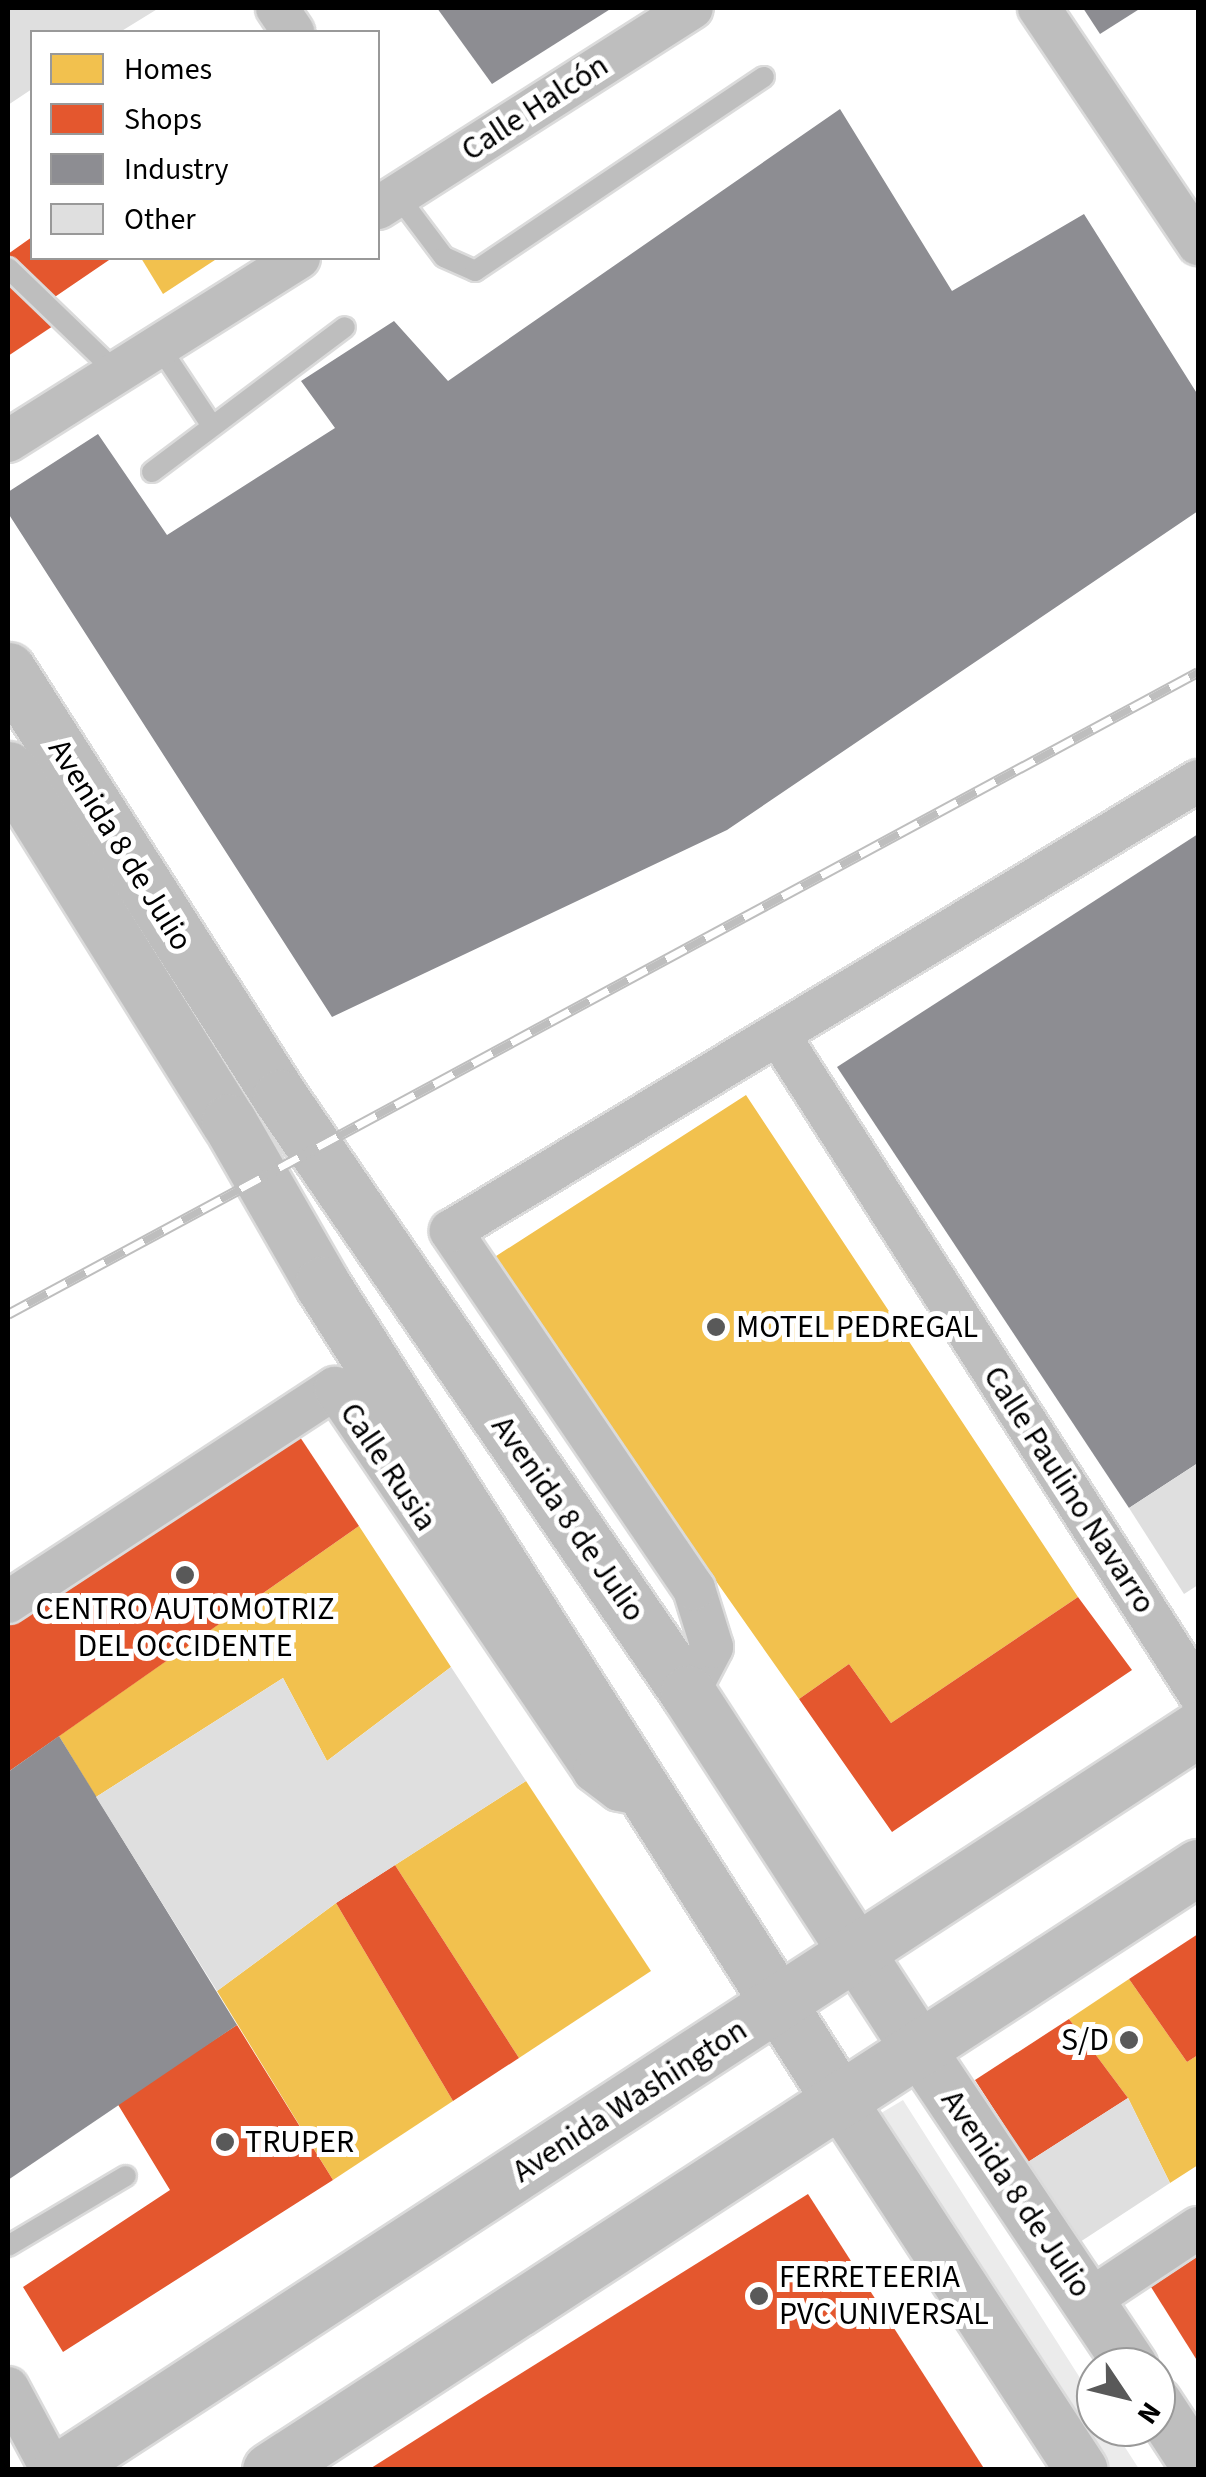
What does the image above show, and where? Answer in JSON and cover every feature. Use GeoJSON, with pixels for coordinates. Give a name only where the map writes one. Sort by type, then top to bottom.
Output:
{"type":"FeatureCollection","features":[{"type":"Feature","properties":{"kind":"main road","name":"Avenida 8 de Julio"},"geometry":{"type":"LineString","coordinates":[[8,670],[280,1097],[688,1693],[919,2049]]}},
{"type":"Feature","properties":{"kind":"main road","name":"Avenida 8 de Julio"},"geometry":{"type":"LineString","coordinates":[[8,769],[839,2099]]}},
{"type":"Feature","properties":{"kind":"main road","name":"Avenida Washington"},"geometry":{"type":"LineString","coordinates":[[56,2470],[1198,1729]]}},
{"type":"Feature","properties":{"kind":"main road"},"geometry":{"type":"LineString","coordinates":[[270,2470],[1198,1867]]}},
{"type":"Feature","properties":{"kind":"street"},"geometry":{"type":"LineString","coordinates":[[277,8],[292,30]]}},
{"type":"Feature","properties":{"kind":"street","name":"Calle Halcón"},"geometry":{"type":"LineString","coordinates":[[384,190],[692,8]]}},
{"type":"Feature","properties":{"kind":"street"},"geometry":{"type":"LineString","coordinates":[[1039,8],[1198,244]]}},
{"type":"Feature","properties":{"kind":"street"},"geometry":{"type":"LineString","coordinates":[[8,441],[297,260]]}},
{"type":"Feature","properties":{"kind":"street"},"geometry":{"type":"LineString","coordinates":[[688,1693],[712,1647],[708,1618],[451,1231],[1198,780]]}},
{"type":"Feature","properties":{"kind":"street","name":"Calle Paulino Navarro"},"geometry":{"type":"LineString","coordinates":[[778,1034],[1198,1692]]}},
{"type":"Feature","properties":{"kind":"street","name":"Calle Rusia"},"geometry":{"type":"LineString","coordinates":[[8,1602],[334,1388],[594,1771],[619,1790],[645,1794]]}},
{"type":"Feature","properties":{"kind":"street","name":"Avenida 8 de Julio"},"geometry":{"type":"LineString","coordinates":[[919,2049],[1119,2347]]}},
{"type":"Feature","properties":{"kind":"street","name":"Avenida 8 de Julio"},"geometry":{"type":"LineString","coordinates":[[839,2099],[1082,2470]]}},
{"type":"Feature","properties":{"kind":"street"},"geometry":{"type":"LineString","coordinates":[[1088,2301],[1198,2228]]}},
{"type":"Feature","properties":{"kind":"street"},"geometry":{"type":"LineString","coordinates":[[8,2388],[56,2470]]}},
{"type":"Feature","properties":{"kind":"street"},"geometry":{"type":"LineString","coordinates":[[1176,2433],[1198,2467]]}},
{"type":"Feature","properties":{"kind":"lane"},"geometry":{"type":"LineString","coordinates":[[384,190],[444,257],[474,271],[764,77]]}},
{"type":"Feature","properties":{"kind":"lane"},"geometry":{"type":"LineString","coordinates":[[8,268],[117,373]]}},
{"type":"Feature","properties":{"kind":"lane"},"geometry":{"type":"LineString","coordinates":[[152,472],[345,327]]}},
{"type":"Feature","properties":{"kind":"lane"},"geometry":{"type":"LineString","coordinates":[[159,346],[212,426]]}},
{"type":"Feature","properties":{"kind":"lane"},"geometry":{"type":"LineString","coordinates":[[8,2246],[126,2176]]}},
{"type":"Feature","properties":{"kind":"shaded area"},"geometry":{"type":"Polygon","coordinates":[[[903,2100],[1076,2372],[1076,2432],[861,2125],[903,2100]]]}},
{"type":"Feature","properties":{"kind":"shaded area"},"geometry":{"type":"Polygon","coordinates":[[[1087,2447],[1125,2447],[1139,2469],[1102,2469],[1087,2447]]]}},
{"type":"Feature","properties":{"kind":"building: Homes"},"geometry":{"type":"Polygon","coordinates":[[[142,260],[215,260],[163,294],[142,260]]]}},
{"type":"Feature","properties":{"kind":"building: Homes","name":"MOTEL PEDREGAL"},"geometry":{"type":"Polygon","coordinates":[[[746,1095],[1078,1597],[891,1723],[849,1664],[799,1699],[490,1260],[746,1095]]]}},
{"type":"Feature","properties":{"kind":"building: Homes"},"geometry":{"type":"Polygon","coordinates":[[[359,1526],[451,1667],[327,1761],[283,1678],[96,1797],[59,1736],[359,1526]]]}},
{"type":"Feature","properties":{"kind":"building: Homes"},"geometry":{"type":"Polygon","coordinates":[[[526,1781],[651,1971],[519,2058],[395,1865],[526,1781]]]}},
{"type":"Feature","properties":{"kind":"building: Homes"},"geometry":{"type":"Polygon","coordinates":[[[336,1903],[453,2101],[333,2180],[217,1991],[336,1903]]]}},
{"type":"Feature","properties":{"kind":"building: Homes"},"geometry":{"type":"Polygon","coordinates":[[[1129,1979],[1187,2062],[1198,2055],[1198,2165],[1170,2183],[1128,2098],[1069,2019],[1129,1979]]]}},
{"type":"Feature","properties":{"kind":"building: Shops"},"geometry":{"type":"Polygon","coordinates":[[[30,238],[30,260],[109,260],[43,305],[56,324],[8,356],[8,254],[30,238]]]}},
{"type":"Feature","properties":{"kind":"building: Shops","name":"CENTRO AUTOMOTRIZ DEL OCCIDENTE"},"geometry":{"type":"Polygon","coordinates":[[[296,1431],[359,1526],[8,1772],[8,1623],[296,1431]]]}},
{"type":"Feature","properties":{"kind":"building: Shops"},"geometry":{"type":"Polygon","coordinates":[[[1078,1597],[1132,1670],[892,1832],[799,1699],[849,1664],[891,1723],[1078,1597]]]}},
{"type":"Feature","properties":{"kind":"building: Shops","name":"TRUPER"},"geometry":{"type":"Polygon","coordinates":[[[395,1865],[519,2058],[453,2101],[336,1903],[395,1865]]]}},
{"type":"Feature","properties":{"kind":"building: Shops"},"geometry":{"type":"Polygon","coordinates":[[[1198,1934],[1198,2055],[1187,2062],[1129,1979],[1198,1934]]]}},
{"type":"Feature","properties":{"kind":"building: Shops"},"geometry":{"type":"Polygon","coordinates":[[[1069,2019],[1128,2098],[1028,2162],[975,2080],[1069,2019]]]}},
{"type":"Feature","properties":{"kind":"building: Shops","name":"TRUPER"},"geometry":{"type":"Polygon","coordinates":[[[237,2025],[333,2180],[63,2352],[23,2287],[170,2190],[117,2103],[237,2025]]]}},
{"type":"Feature","properties":{"kind":"building: Shops","name":"FERRETEERIA PVC UNIVERSAL"},"geometry":{"type":"Polygon","coordinates":[[[808,2194],[985,2470],[368,2470],[483,2397],[808,2194]]]}},
{"type":"Feature","properties":{"kind":"building: Shops"},"geometry":{"type":"Polygon","coordinates":[[[1198,2256],[1198,2362],[1151,2287],[1198,2256]]]}},
{"type":"Feature","properties":{"kind":"building: Industry"},"geometry":{"type":"Polygon","coordinates":[[[437,8],[612,8],[492,84],[437,8]]]}},
{"type":"Feature","properties":{"kind":"building: Industry"},"geometry":{"type":"Polygon","coordinates":[[[1083,8],[1141,8],[1100,34],[1083,8]]]}},
{"type":"Feature","properties":{"kind":"building: Industry"},"geometry":{"type":"Polygon","coordinates":[[[840,109],[952,291],[1084,214],[1198,395],[1198,511],[727,830],[332,1017],[8,513],[8,492],[98,434],[167,535],[335,428],[301,381],[394,321],[448,381],[840,109]]]}},
{"type":"Feature","properties":{"kind":"building: Industry"},"geometry":{"type":"Polygon","coordinates":[[[1198,834],[1198,1463],[1129,1508],[837,1067],[1198,834]]]}},
{"type":"Feature","properties":{"kind":"building: Industry"},"geometry":{"type":"Polygon","coordinates":[[[59,1736],[237,2025],[8,2180],[8,1772],[59,1736]]]}},
{"type":"Feature","properties":{"kind":"building: Other"},"geometry":{"type":"Polygon","coordinates":[[[8,8],[159,8],[123,30],[30,30],[30,90],[8,105],[8,8]]]}},
{"type":"Feature","properties":{"kind":"building: Other"},"geometry":{"type":"Polygon","coordinates":[[[1198,1463],[1198,1585],[1184,1594],[1129,1508],[1198,1463]]]}},
{"type":"Feature","properties":{"kind":"building: Other"},"geometry":{"type":"Polygon","coordinates":[[[451,1667],[526,1781],[336,1903],[217,1991],[96,1797],[283,1678],[327,1761],[451,1667]]]}},
{"type":"Feature","properties":{"kind":"building: Other"},"geometry":{"type":"Polygon","coordinates":[[[1128,2098],[1170,2183],[1080,2242],[1028,2162],[1128,2098]]]}},
{"type":"Feature","properties":{"kind":"railway"},"geometry":{"type":"LineString","coordinates":[[8,1314],[1198,672]]}},
{"type":"Feature","properties":{"kind":"place","name":"MOTEL PEDREGAL"},"geometry":{"type":"Point","coordinates":[716,1327]}},
{"type":"Feature","properties":{"kind":"place","name":"CENTRO AUTOMOTRIZ DEL OCCIDENTE"},"geometry":{"type":"Point","coordinates":[185,1575]}},
{"type":"Feature","properties":{"kind":"place","name":"S/D"},"geometry":{"type":"Point","coordinates":[1129,2040]}},
{"type":"Feature","properties":{"kind":"place","name":"TRUPER"},"geometry":{"type":"Point","coordinates":[225,2142]}},
{"type":"Feature","properties":{"kind":"place","name":"FERRETEERIA PVC UNIVERSAL"},"geometry":{"type":"Point","coordinates":[759,2296]}}]}
